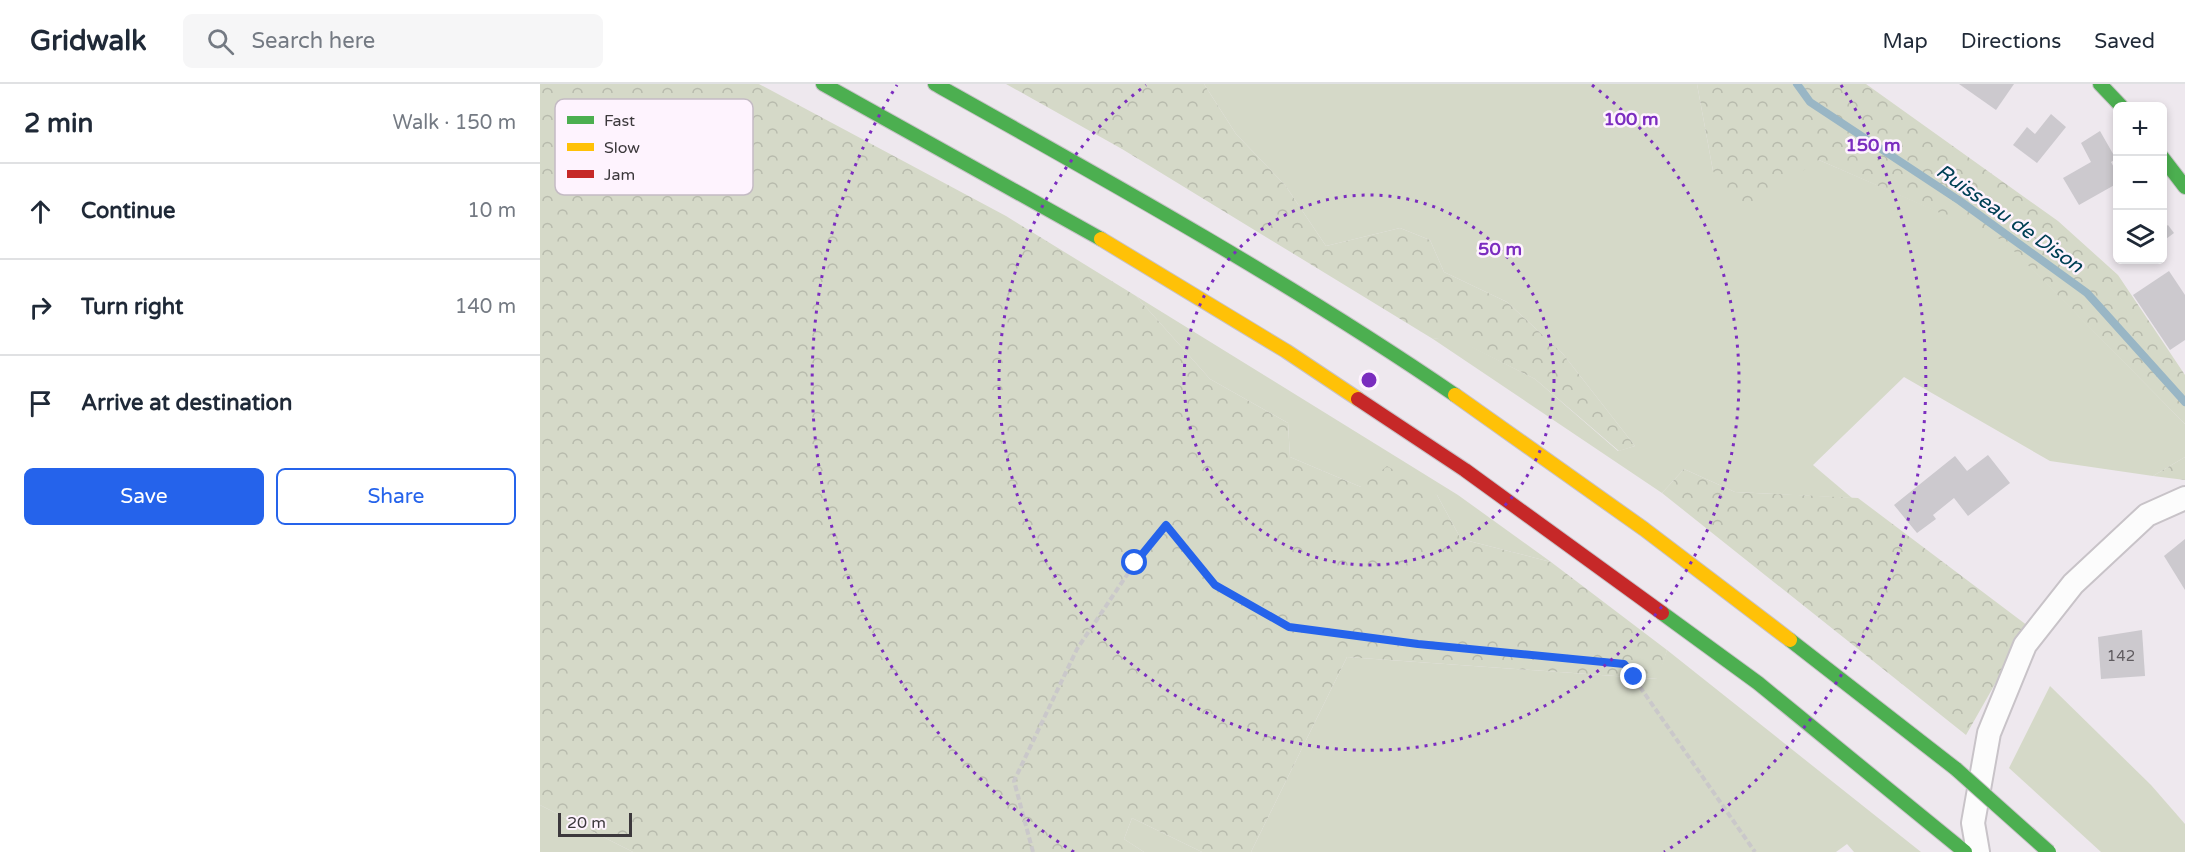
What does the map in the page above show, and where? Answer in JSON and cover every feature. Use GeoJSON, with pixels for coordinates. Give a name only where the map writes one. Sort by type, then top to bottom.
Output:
{"type":"FeatureCollection","features":[{"type":"Feature","properties":{"kind":"main road"},"geometry":{"type":"LineString","coordinates":[[823,84],[1093,234],[1286,351],[1465,470],[1758,683],[1960,848]]}},
{"type":"Feature","properties":{"kind":"main road"},"geometry":{"type":"LineString","coordinates":[[935,84],[1126,190],[1320,306],[1497,422],[1665,542],[1956,769],[2049,852]]}},
{"type":"Feature","properties":{"kind":"main road"},"geometry":{"type":"LineString","coordinates":[[2100,84],[2117,102]]}},
{"type":"Feature","properties":{"kind":"main road"},"geometry":{"type":"LineString","coordinates":[[2167,163],[2185,187]]}},
{"type":"Feature","properties":{"kind":"street"},"geometry":{"type":"LineString","coordinates":[[1978,852],[1973,823],[1989,733],[2025,645],[2073,584],[2147,515],[2185,498]]}},
{"type":"Feature","properties":{"kind":"path"},"geometry":{"type":"LineString","coordinates":[[1033,852],[1014,781],[1077,649],[1135,563],[1166,525],[1215,585],[1289,627],[1418,644],[1624,664],[1755,852]]}},
{"type":"Feature","properties":{"kind":"green space"},"geometry":{"type":"Polygon","coordinates":[[[540,84],[759,84],[1006,216],[1136,296],[1210,379],[1288,423],[1290,457],[1361,487],[1387,466],[1437,495],[1461,539],[1551,562],[1667,650],[1658,679],[1347,657],[1251,852],[1202,852],[1132,818],[1124,839],[1144,852],[633,852],[540,805],[540,84]]]}},
{"type":"Feature","properties":{"kind":"green space"},"geometry":{"type":"Polygon","coordinates":[[[1006,84],[1204,84],[1236,134],[1285,185],[1326,246],[1400,228],[1430,240],[1444,272],[1507,302],[1563,354],[1635,446],[1619,451],[1535,379],[1451,337],[1433,339],[1122,149],[1006,84]]]}},
{"type":"Feature","properties":{"kind":"green space"},"geometry":{"type":"Polygon","coordinates":[[[1204,84],[1697,84],[1713,171],[1819,160],[2004,240],[2185,424],[2185,457],[2153,476],[2050,461],[1904,377],[1813,465],[1852,498],[1735,492],[1684,469],[1662,493],[1433,339],[1451,336],[1535,379],[1618,451],[1635,446],[1563,354],[1507,302],[1444,272],[1430,240],[1400,228],[1326,246],[1285,185],[1236,134],[1204,84]]]}},
{"type":"Feature","properties":{"kind":"green space"},"geometry":{"type":"Polygon","coordinates":[[[1697,84],[1866,84],[2058,221],[2118,275],[2185,375],[2185,424],[2004,241],[1819,160],[1739,213],[1713,171],[1697,84]]]}},
{"type":"Feature","properties":{"kind":"green space"},"geometry":{"type":"Polygon","coordinates":[[[1136,296],[1458,495],[1551,562],[1461,539],[1437,495],[1361,487],[1290,457],[1288,423],[1210,379],[1136,296]]]}},
{"type":"Feature","properties":{"kind":"green space"},"geometry":{"type":"Polygon","coordinates":[[[2185,457],[2185,480],[2153,476],[2185,457]]]}},
{"type":"Feature","properties":{"kind":"green space"},"geometry":{"type":"Polygon","coordinates":[[[1684,469],[1735,492],[1858,498],[2028,626],[1966,735],[1662,493],[1684,469]]]}},
{"type":"Feature","properties":{"kind":"green space"},"geometry":{"type":"Polygon","coordinates":[[[1667,650],[1921,852],[1854,852],[1847,844],[1836,852],[1251,852],[1347,657],[1657,679],[1667,650]]]}},
{"type":"Feature","properties":{"kind":"green space"},"geometry":{"type":"Polygon","coordinates":[[[2050,686],[2151,785],[2185,824],[2185,852],[2101,852],[2009,768],[2050,686]]]}},
{"type":"Feature","properties":{"kind":"green space"},"geometry":{"type":"Polygon","coordinates":[[[540,805],[633,852],[540,852],[540,805]]]}},
{"type":"Feature","properties":{"kind":"green space"},"geometry":{"type":"Polygon","coordinates":[[[1132,818],[1202,852],[1144,852],[1124,839],[1132,818]]]}},
{"type":"Feature","properties":{"kind":"building"},"geometry":{"type":"Polygon","coordinates":[[[1959,84],[2014,84],[1996,110],[1959,84]]]}},
{"type":"Feature","properties":{"kind":"building"},"geometry":{"type":"Polygon","coordinates":[[[2051,114],[2066,127],[2037,163],[2013,145],[2027,127],[2035,134],[2051,114]]]}},
{"type":"Feature","properties":{"kind":"building"},"geometry":{"type":"Polygon","coordinates":[[[2100,131],[2113,154],[2111,162],[2113,186],[2079,205],[2063,178],[2091,162],[2081,143],[2100,131]]]}},
{"type":"Feature","properties":{"kind":"building"},"geometry":{"type":"Polygon","coordinates":[[[2167,226],[2174,233],[2167,238],[2167,226]]]}},
{"type":"Feature","properties":{"kind":"building"},"geometry":{"type":"Polygon","coordinates":[[[2169,271],[2185,295],[2185,340],[2170,350],[2133,295],[2169,271]]]}},
{"type":"Feature","properties":{"kind":"building"},"geometry":{"type":"Polygon","coordinates":[[[1988,455],[2010,483],[1968,516],[1954,498],[1933,515],[1936,519],[1917,533],[1894,505],[1955,456],[1967,471],[1988,455]]]}},
{"type":"Feature","properties":{"kind":"building"},"geometry":{"type":"Polygon","coordinates":[[[2185,539],[2185,590],[2164,556],[2185,539]]]}},
{"type":"Feature","properties":{"kind":"building"},"geometry":{"type":"Polygon","coordinates":[[[2142,630],[2145,676],[2101,679],[2098,637],[2142,630]]]}},
{"type":"Feature","properties":{"kind":"waterway","name":"Ruisseau de Dison"},"geometry":{"type":"LineString","coordinates":[[1797,84],[1810,102],[1960,201],[2087,293],[2185,402]]}},
{"type":"Feature","properties":{"kind":"traffic: fast"},"geometry":{"type":"LineString","coordinates":[[823,84],[1101,239]]}},
{"type":"Feature","properties":{"kind":"traffic: fast"},"geometry":{"type":"LineString","coordinates":[[935,84],[1264,273],[1455,395]]}},
{"type":"Feature","properties":{"kind":"traffic: fast"},"geometry":{"type":"LineString","coordinates":[[2100,84],[2117,102]]}},
{"type":"Feature","properties":{"kind":"traffic: fast"},"geometry":{"type":"LineString","coordinates":[[2167,164],[2185,187]]}},
{"type":"Feature","properties":{"kind":"traffic: fast"},"geometry":{"type":"LineString","coordinates":[[1662,613],[1758,683],[1965,852]]}},
{"type":"Feature","properties":{"kind":"traffic: fast"},"geometry":{"type":"LineString","coordinates":[[1790,640],[1956,769]]}},
{"type":"Feature","properties":{"kind":"traffic: fast"},"geometry":{"type":"LineString","coordinates":[[1956,769],[2049,852]]}},
{"type":"Feature","properties":{"kind":"traffic: slow"},"geometry":{"type":"LineString","coordinates":[[1101,239],[1286,351],[1358,399]]}},
{"type":"Feature","properties":{"kind":"traffic: slow"},"geometry":{"type":"LineString","coordinates":[[1455,395],[1644,529],[1790,640]]}},
{"type":"Feature","properties":{"kind":"traffic: jam"},"geometry":{"type":"LineString","coordinates":[[1358,399],[1465,470],[1662,613]]}},
{"type":"Feature","properties":{"kind":"route"},"geometry":{"type":"LineString","coordinates":[[1135,563],[1166,525],[1215,585],[1289,627],[1418,644],[1624,664],[1634,677]]}}]}
